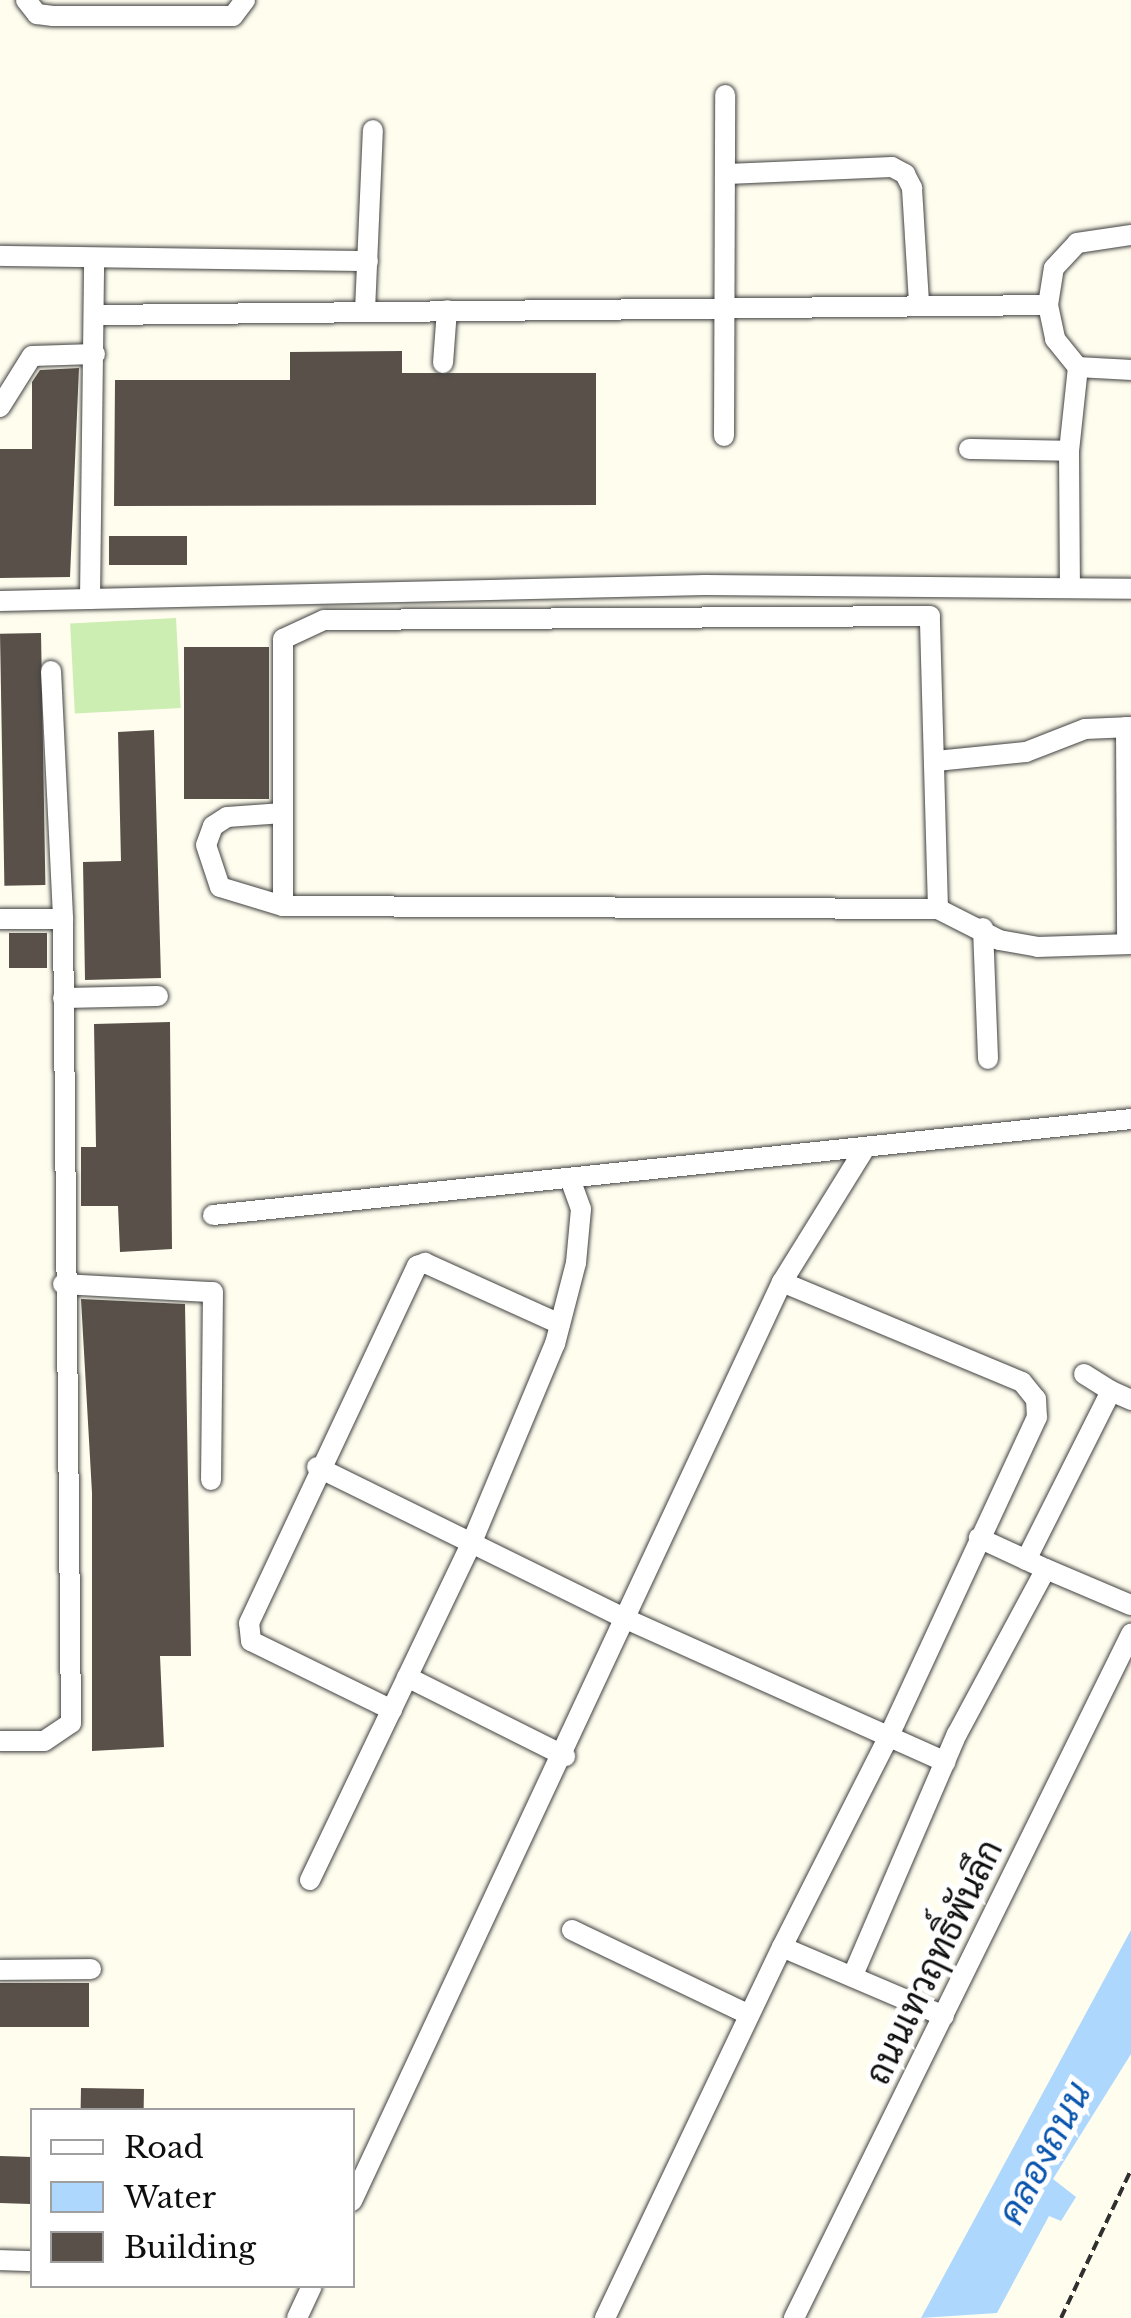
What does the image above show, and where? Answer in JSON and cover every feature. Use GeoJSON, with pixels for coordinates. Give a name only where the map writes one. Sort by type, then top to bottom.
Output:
{"type":"FeatureCollection","features":[{"type":"Feature","properties":{"kind":"street"},"geometry":{"type":"LineString","coordinates":[[26,0],[37,14],[125,16],[233,16],[245,0]]}},
{"type":"Feature","properties":{"kind":"street"},"geometry":{"type":"LineString","coordinates":[[724,436],[728,174],[725,95]]}},
{"type":"Feature","properties":{"kind":"street"},"geometry":{"type":"LineString","coordinates":[[366,310],[373,130]]}},
{"type":"Feature","properties":{"kind":"street"},"geometry":{"type":"LineString","coordinates":[[728,174],[892,167],[905,174],[912,188],[919,303]]}},
{"type":"Feature","properties":{"kind":"street"},"geometry":{"type":"LineString","coordinates":[[1070,588],[1069,452],[1078,367],[1055,339],[1048,305],[1054,268],[1077,243],[1131,234]]}},
{"type":"Feature","properties":{"kind":"street"},"geometry":{"type":"LineString","coordinates":[[0,256],[82,253],[94,259],[368,261]]}},
{"type":"Feature","properties":{"kind":"street"},"geometry":{"type":"LineString","coordinates":[[90,599],[96,354],[94,259]]}},
{"type":"Feature","properties":{"kind":"street"},"geometry":{"type":"LineString","coordinates":[[96,315],[919,303],[1048,305]]}},
{"type":"Feature","properties":{"kind":"street"},"geometry":{"type":"LineString","coordinates":[[443,363],[447,310]]}},
{"type":"Feature","properties":{"kind":"street"},"geometry":{"type":"LineString","coordinates":[[0,407],[32,356],[96,354]]}},
{"type":"Feature","properties":{"kind":"street"},"geometry":{"type":"LineString","coordinates":[[1078,367],[1131,370]]}},
{"type":"Feature","properties":{"kind":"street"},"geometry":{"type":"LineString","coordinates":[[969,449],[1069,452]]}},
{"type":"Feature","properties":{"kind":"street"},"geometry":{"type":"LineString","coordinates":[[0,601],[705,585],[1131,589]]}},
{"type":"Feature","properties":{"kind":"street"},"geometry":{"type":"LineString","coordinates":[[926,587],[936,761],[938,909]]}},
{"type":"Feature","properties":{"kind":"street"},"geometry":{"type":"LineString","coordinates":[[283,906],[283,639],[300,626],[324,620],[930,616]]}},
{"type":"Feature","properties":{"kind":"street"},"geometry":{"type":"LineString","coordinates":[[0,1741],[44,1740],[71,1723],[63,1284],[63,919],[51,671]]}},
{"type":"Feature","properties":{"kind":"street"},"geometry":{"type":"LineString","coordinates":[[282,813],[228,816],[212,826],[206,845],[220,887],[283,906],[938,909],[983,928],[999,940],[1037,947],[1129,944],[1128,727],[1085,729],[1026,752],[936,761]]}},
{"type":"Feature","properties":{"kind":"street"},"geometry":{"type":"LineString","coordinates":[[0,919],[63,919]]}},
{"type":"Feature","properties":{"kind":"street"},"geometry":{"type":"LineString","coordinates":[[983,928],[988,1060]]}},
{"type":"Feature","properties":{"kind":"street"},"geometry":{"type":"LineString","coordinates":[[62,998],[158,996]]}},
{"type":"Feature","properties":{"kind":"street"},"geometry":{"type":"LineString","coordinates":[[212,1215],[1131,1119]]}},
{"type":"Feature","properties":{"kind":"street"},"geometry":{"type":"LineString","coordinates":[[355,2195],[565,1756],[782,1282],[865,1148]]}},
{"type":"Feature","properties":{"kind":"street"},"geometry":{"type":"LineString","coordinates":[[310,1880],[472,1542],[560,1324],[581,1209],[570,1178]]}},
{"type":"Feature","properties":{"kind":"street"},"geometry":{"type":"LineString","coordinates":[[392,1710],[246,1634],[318,1467],[418,1266],[425,1263],[560,1324]]}},
{"type":"Feature","properties":{"kind":"street"},"geometry":{"type":"LineString","coordinates":[[604,2318],[746,2014],[888,1738],[1037,1417],[1036,1399],[1022,1382],[782,1282]]}},
{"type":"Feature","properties":{"kind":"street"},"geometry":{"type":"LineString","coordinates":[[63,1284],[213,1292],[211,1480]]}},
{"type":"Feature","properties":{"kind":"street"},"geometry":{"type":"LineString","coordinates":[[1084,1374],[1131,1400]]}},
{"type":"Feature","properties":{"kind":"street"},"geometry":{"type":"LineString","coordinates":[[853,1975],[1111,1391]]}},
{"type":"Feature","properties":{"kind":"street"},"geometry":{"type":"LineString","coordinates":[[318,1467],[626,1619],[944,1762]]}},
{"type":"Feature","properties":{"kind":"street"},"geometry":{"type":"LineString","coordinates":[[979,1538],[1131,1605]]}},
{"type":"Feature","properties":{"kind":"street","name":"ถนนเทวฤทธิ์พันลึก"},"geometry":{"type":"LineString","coordinates":[[794,2318],[1131,1634]]}},
{"type":"Feature","properties":{"kind":"street"},"geometry":{"type":"LineString","coordinates":[[407,1678],[565,1756]]}},
{"type":"Feature","properties":{"kind":"street"},"geometry":{"type":"LineString","coordinates":[[572,1930],[746,2014]]}},
{"type":"Feature","properties":{"kind":"street"},"geometry":{"type":"LineString","coordinates":[[782,1947],[944,2016]]}},
{"type":"Feature","properties":{"kind":"street"},"geometry":{"type":"LineString","coordinates":[[0,1970],[91,1968]]}},
{"type":"Feature","properties":{"kind":"street"},"geometry":{"type":"LineString","coordinates":[[0,2260],[30,2261]]}},
{"type":"Feature","properties":{"kind":"street"},"geometry":{"type":"LineString","coordinates":[[297,2318],[311,2288]]}},
{"type":"Feature","properties":{"kind":"path"},"geometry":{"type":"LineString","coordinates":[[1061,2318],[1131,2170]]}},
{"type":"Feature","properties":{"kind":"green space"},"geometry":{"type":"Polygon","coordinates":[[[176,618],[181,708],[75,713],[70,624],[176,618]]]}},
{"type":"Feature","properties":{"kind":"water","name":"คลองถนน"},"geometry":{"type":"Polygon","coordinates":[[[1131,1930],[1131,2054],[1053,2179],[1076,2197],[1061,2221],[1049,2216],[997,2313],[921,2318],[1131,1930]]]}},
{"type":"Feature","properties":{"kind":"building"},"geometry":{"type":"Polygon","coordinates":[[[402,351],[402,373],[596,373],[596,505],[114,506],[115,380],[290,380],[290,352],[402,351]]]}},
{"type":"Feature","properties":{"kind":"building"},"geometry":{"type":"Polygon","coordinates":[[[79,368],[70,577],[0,578],[0,449],[32,449],[32,382],[40,370],[79,368]]]}},
{"type":"Feature","properties":{"kind":"building"},"geometry":{"type":"Polygon","coordinates":[[[109,536],[187,536],[187,565],[109,565],[109,536]]]}},
{"type":"Feature","properties":{"kind":"building"},"geometry":{"type":"Polygon","coordinates":[[[41,633],[45,885],[4,886],[0,634],[41,633]]]}},
{"type":"Feature","properties":{"kind":"building"},"geometry":{"type":"Polygon","coordinates":[[[184,647],[269,647],[269,799],[184,799],[184,647]]]}},
{"type":"Feature","properties":{"kind":"building"},"geometry":{"type":"Polygon","coordinates":[[[154,730],[161,978],[85,980],[83,862],[121,861],[118,732],[154,730]]]}},
{"type":"Feature","properties":{"kind":"building"},"geometry":{"type":"Polygon","coordinates":[[[9,933],[47,933],[47,968],[9,968],[9,933]]]}},
{"type":"Feature","properties":{"kind":"building"},"geometry":{"type":"Polygon","coordinates":[[[170,1022],[172,1249],[120,1252],[118,1206],[81,1206],[81,1147],[96,1147],[94,1024],[170,1022]]]}},
{"type":"Feature","properties":{"kind":"building"},"geometry":{"type":"Polygon","coordinates":[[[81,1299],[185,1304],[191,1656],[160,1656],[164,1747],[92,1751],[92,1493],[81,1299]]]}},
{"type":"Feature","properties":{"kind":"building"},"geometry":{"type":"Polygon","coordinates":[[[0,1983],[89,1983],[89,2027],[0,2027],[0,1983]]]}},
{"type":"Feature","properties":{"kind":"building"},"geometry":{"type":"Polygon","coordinates":[[[81,2088],[144,2089],[144,2108],[81,2108],[81,2088]]]}},
{"type":"Feature","properties":{"kind":"building"},"geometry":{"type":"Polygon","coordinates":[[[0,2156],[30,2157],[30,2204],[0,2203],[0,2156]]]}}]}
